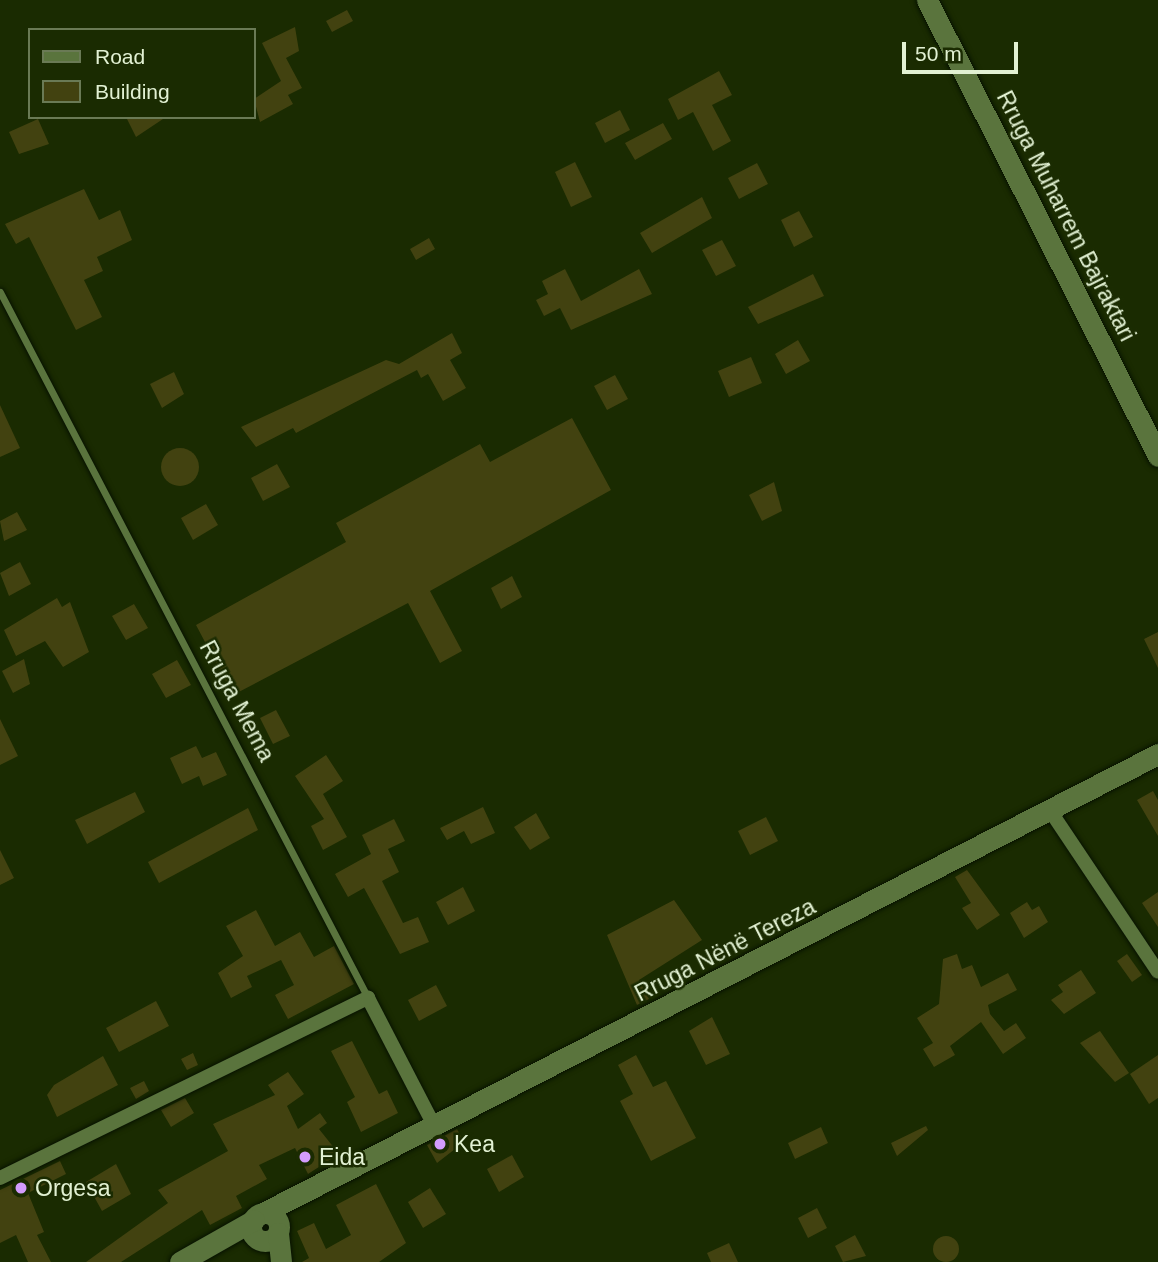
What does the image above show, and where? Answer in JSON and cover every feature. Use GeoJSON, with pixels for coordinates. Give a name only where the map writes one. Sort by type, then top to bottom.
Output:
{"type":"FeatureCollection","features":[{"type":"Feature","properties":{"kind":"main road","name":"Rruga Muharrem Bajraktari"},"geometry":{"type":"LineString","coordinates":[[927,0],[1158,456]]}},
{"type":"Feature","properties":{"kind":"main road","name":"Rruga Nënë Tereza"},"geometry":{"type":"LineString","coordinates":[[261,1229],[314,1189],[436,1129],[1051,812],[1158,754]]}},
{"type":"Feature","properties":{"kind":"main road"},"geometry":{"type":"LineString","coordinates":[[180,1262],[261,1229],[279,1262]]}},
{"type":"Feature","properties":{"kind":"street"},"geometry":{"type":"LineString","coordinates":[[1051,812],[1158,972]]}},
{"type":"Feature","properties":{"kind":"street","name":"Rruga Mema"},"geometry":{"type":"LineString","coordinates":[[368,998],[436,1129]]}},
{"type":"Feature","properties":{"kind":"street"},"geometry":{"type":"LineString","coordinates":[[0,1178],[368,998]]}},
{"type":"Feature","properties":{"kind":"lane","name":"Rruga Mema"},"geometry":{"type":"LineString","coordinates":[[0,292],[368,998]]}},
{"type":"Feature","properties":{"kind":"building"},"geometry":{"type":"Polygon","coordinates":[[[347,10],[353,21],[332,32],[326,21],[347,10]]]}},
{"type":"Feature","properties":{"kind":"building"},"geometry":{"type":"Polygon","coordinates":[[[295,27],[299,51],[286,58],[302,88],[288,95],[293,104],[260,122],[256,98],[281,81],[262,43],[295,27]]]}},
{"type":"Feature","properties":{"kind":"building"},"geometry":{"type":"Polygon","coordinates":[[[719,71],[732,95],[712,105],[731,141],[713,151],[693,112],[678,120],[668,99],[719,71]]]}},
{"type":"Feature","properties":{"kind":"building"},"geometry":{"type":"Polygon","coordinates":[[[620,110],[630,130],[605,143],[595,123],[620,110]]]}},
{"type":"Feature","properties":{"kind":"building"},"geometry":{"type":"Polygon","coordinates":[[[38,119],[49,144],[19,154],[9,132],[38,119]]]}},
{"type":"Feature","properties":{"kind":"building"},"geometry":{"type":"Polygon","coordinates":[[[127,119],[163,119],[136,137],[127,119]]]}},
{"type":"Feature","properties":{"kind":"building"},"geometry":{"type":"Polygon","coordinates":[[[663,123],[672,139],[635,160],[625,143],[663,123]]]}},
{"type":"Feature","properties":{"kind":"building"},"geometry":{"type":"Polygon","coordinates":[[[575,162],[592,197],[571,207],[555,172],[575,162]]]}},
{"type":"Feature","properties":{"kind":"building"},"geometry":{"type":"Polygon","coordinates":[[[757,163],[768,184],[739,199],[728,178],[757,163]]]}},
{"type":"Feature","properties":{"kind":"building"},"geometry":{"type":"Polygon","coordinates":[[[84,189],[99,220],[120,210],[132,240],[97,257],[103,271],[84,280],[102,317],[76,330],[29,237],[16,244],[5,224],[84,189]]]}},
{"type":"Feature","properties":{"kind":"building"},"geometry":{"type":"Polygon","coordinates":[[[702,197],[712,218],[652,253],[640,233],[702,197]]]}},
{"type":"Feature","properties":{"kind":"building"},"geometry":{"type":"Polygon","coordinates":[[[799,211],[813,237],[794,247],[781,220],[799,211]]]}},
{"type":"Feature","properties":{"kind":"building"},"geometry":{"type":"Polygon","coordinates":[[[429,238],[435,249],[416,260],[410,249],[429,238]]]}},
{"type":"Feature","properties":{"kind":"building"},"geometry":{"type":"Polygon","coordinates":[[[722,240],[736,266],[716,276],[702,250],[722,240]]]}},
{"type":"Feature","properties":{"kind":"building"},"geometry":{"type":"Polygon","coordinates":[[[565,269],[581,301],[639,269],[652,294],[571,330],[560,308],[544,316],[536,300],[548,294],[542,281],[565,269]]]}},
{"type":"Feature","properties":{"kind":"building"},"geometry":{"type":"Polygon","coordinates":[[[813,274],[824,296],[758,324],[748,307],[813,274]]]}},
{"type":"Feature","properties":{"kind":"building"},"geometry":{"type":"Polygon","coordinates":[[[452,333],[462,353],[450,360],[466,388],[443,401],[428,374],[421,378],[417,370],[296,433],[293,428],[256,447],[241,427],[386,360],[399,364],[452,333]]]}},
{"type":"Feature","properties":{"kind":"building"},"geometry":{"type":"Polygon","coordinates":[[[798,340],[810,361],[786,374],[775,354],[798,340]]]}},
{"type":"Feature","properties":{"kind":"building"},"geometry":{"type":"Polygon","coordinates":[[[751,357],[762,383],[729,397],[718,371],[751,357]]]}},
{"type":"Feature","properties":{"kind":"building"},"geometry":{"type":"Polygon","coordinates":[[[174,372],[184,394],[162,408],[150,384],[174,372]]]}},
{"type":"Feature","properties":{"kind":"building"},"geometry":{"type":"Polygon","coordinates":[[[615,375],[628,399],[607,410],[594,386],[615,375]]]}},
{"type":"Feature","properties":{"kind":"building"},"geometry":{"type":"Polygon","coordinates":[[[0,405],[20,448],[0,457],[0,405]]]}},
{"type":"Feature","properties":{"kind":"building"},"geometry":{"type":"Polygon","coordinates":[[[572,418],[611,490],[430,591],[462,651],[440,663],[408,603],[233,695],[196,625],[346,542],[336,523],[480,444],[490,462],[572,418]]]}},
{"type":"Feature","properties":{"kind":"building"},"geometry":{"type":"Polygon","coordinates":[[[180,448],[193,454],[199,467],[193,480],[180,486],[167,480],[161,467],[167,454],[180,448]]]}},
{"type":"Feature","properties":{"kind":"building"},"geometry":{"type":"Polygon","coordinates":[[[277,464],[290,487],[263,501],[251,478],[277,464]]]}},
{"type":"Feature","properties":{"kind":"building"},"geometry":{"type":"Polygon","coordinates":[[[774,482],[782,511],[762,521],[749,495],[774,482]]]}},
{"type":"Feature","properties":{"kind":"building"},"geometry":{"type":"Polygon","coordinates":[[[206,504],[218,525],[193,540],[181,518],[206,504]]]}},
{"type":"Feature","properties":{"kind":"building"},"geometry":{"type":"Polygon","coordinates":[[[17,512],[27,530],[4,541],[0,521],[17,512]]]}},
{"type":"Feature","properties":{"kind":"building"},"geometry":{"type":"Polygon","coordinates":[[[20,562],[31,584],[9,596],[0,573],[20,562]]]}},
{"type":"Feature","properties":{"kind":"building"},"geometry":{"type":"Polygon","coordinates":[[[512,576],[522,597],[501,609],[491,588],[512,576]]]}},
{"type":"Feature","properties":{"kind":"building"},"geometry":{"type":"Polygon","coordinates":[[[57,598],[62,607],[70,602],[89,652],[63,667],[45,641],[16,656],[4,630],[57,598]]]}},
{"type":"Feature","properties":{"kind":"building"},"geometry":{"type":"Polygon","coordinates":[[[134,604],[148,628],[126,640],[112,616],[134,604]]]}},
{"type":"Feature","properties":{"kind":"building"},"geometry":{"type":"Polygon","coordinates":[[[1158,632],[1158,668],[1144,639],[1158,632]]]}},
{"type":"Feature","properties":{"kind":"building"},"geometry":{"type":"Polygon","coordinates":[[[24,659],[30,684],[13,693],[2,671],[24,659]]]}},
{"type":"Feature","properties":{"kind":"building"},"geometry":{"type":"Polygon","coordinates":[[[177,660],[191,685],[166,698],[152,674],[177,660]]]}},
{"type":"Feature","properties":{"kind":"building"},"geometry":{"type":"Polygon","coordinates":[[[276,710],[290,736],[273,744],[260,718],[276,710]]]}},
{"type":"Feature","properties":{"kind":"building"},"geometry":{"type":"Polygon","coordinates":[[[0,719],[18,756],[0,765],[0,719]]]}},
{"type":"Feature","properties":{"kind":"building"},"geometry":{"type":"Polygon","coordinates":[[[196,746],[202,758],[216,752],[227,775],[203,786],[199,776],[182,784],[170,758],[196,746]]]}},
{"type":"Feature","properties":{"kind":"building"},"geometry":{"type":"Polygon","coordinates":[[[326,755],[343,781],[323,794],[347,837],[323,850],[311,826],[324,819],[295,776],[326,755]]]}},
{"type":"Feature","properties":{"kind":"building"},"geometry":{"type":"Polygon","coordinates":[[[1153,791],[1158,800],[1158,836],[1137,800],[1153,791]]]}},
{"type":"Feature","properties":{"kind":"building"},"geometry":{"type":"Polygon","coordinates":[[[135,792],[145,812],[87,844],[75,820],[135,792]]]}},
{"type":"Feature","properties":{"kind":"building"},"geometry":{"type":"Polygon","coordinates":[[[483,807],[495,833],[471,844],[464,831],[447,840],[440,828],[483,807]]]}},
{"type":"Feature","properties":{"kind":"building"},"geometry":{"type":"Polygon","coordinates":[[[248,808],[258,830],[159,883],[148,862],[248,808]]]}},
{"type":"Feature","properties":{"kind":"building"},"geometry":{"type":"Polygon","coordinates":[[[536,813],[550,838],[530,850],[514,827],[536,813]]]}},
{"type":"Feature","properties":{"kind":"building"},"geometry":{"type":"Polygon","coordinates":[[[766,817],[778,841],[750,855],[738,831],[766,817]]]}},
{"type":"Feature","properties":{"kind":"building"},"geometry":{"type":"Polygon","coordinates":[[[394,819],[405,841],[388,849],[399,872],[382,881],[403,923],[418,917],[429,942],[400,954],[364,888],[348,897],[335,874],[371,854],[362,835],[394,819]]]}},
{"type":"Feature","properties":{"kind":"building"},"geometry":{"type":"Polygon","coordinates":[[[0,850],[14,878],[0,885],[0,850]]]}},
{"type":"Feature","properties":{"kind":"building"},"geometry":{"type":"Polygon","coordinates":[[[967,870],[1000,915],[977,930],[962,908],[971,903],[955,877],[967,870]]]}},
{"type":"Feature","properties":{"kind":"building"},"geometry":{"type":"Polygon","coordinates":[[[463,887],[475,911],[448,925],[436,902],[463,887]]]}},
{"type":"Feature","properties":{"kind":"building"},"geometry":{"type":"Polygon","coordinates":[[[1158,892],[1158,927],[1142,903],[1158,892]]]}},
{"type":"Feature","properties":{"kind":"building"},"geometry":{"type":"Polygon","coordinates":[[[674,900],[702,940],[639,980],[649,999],[637,1005],[607,935],[674,900]]]}},
{"type":"Feature","properties":{"kind":"building"},"geometry":{"type":"Polygon","coordinates":[[[1027,902],[1032,910],[1039,906],[1048,922],[1024,938],[1010,913],[1027,902]]]}},
{"type":"Feature","properties":{"kind":"building"},"geometry":{"type":"Polygon","coordinates":[[[256,910],[275,946],[300,932],[314,957],[334,946],[354,984],[288,1019],[275,995],[294,985],[281,960],[247,976],[252,987],[231,998],[218,973],[243,956],[226,926],[256,910]]]}},
{"type":"Feature","properties":{"kind":"building"},"geometry":{"type":"Polygon","coordinates":[[[957,954],[962,969],[972,965],[981,987],[1008,973],[1017,990],[988,1005],[990,1014],[1004,1031],[1016,1023],[1026,1038],[1003,1054],[981,1022],[950,1046],[955,1055],[934,1067],[923,1049],[933,1043],[917,1018],[939,1004],[943,959],[957,954]]]}},
{"type":"Feature","properties":{"kind":"building"},"geometry":{"type":"Polygon","coordinates":[[[1127,954],[1142,975],[1132,982],[1117,961],[1127,954]]]}},
{"type":"Feature","properties":{"kind":"building"},"geometry":{"type":"Polygon","coordinates":[[[1081,970],[1096,993],[1064,1014],[1051,1000],[1063,992],[1058,985],[1081,970]]]}},
{"type":"Feature","properties":{"kind":"building"},"geometry":{"type":"Polygon","coordinates":[[[436,985],[447,1006],[419,1021],[408,1000],[436,985]]]}},
{"type":"Feature","properties":{"kind":"building"},"geometry":{"type":"Polygon","coordinates":[[[156,1001],[169,1026],[119,1052],[106,1028],[156,1001]]]}},
{"type":"Feature","properties":{"kind":"building"},"geometry":{"type":"Polygon","coordinates":[[[712,1017],[730,1054],[706,1065],[689,1031],[712,1017]]]}},
{"type":"Feature","properties":{"kind":"building"},"geometry":{"type":"Polygon","coordinates":[[[1100,1031],[1129,1073],[1115,1082],[1080,1043],[1100,1031]]]}},
{"type":"Feature","properties":{"kind":"building"},"geometry":{"type":"Polygon","coordinates":[[[352,1041],[379,1094],[387,1090],[398,1113],[361,1132],[347,1102],[355,1097],[331,1051],[352,1041]]]}},
{"type":"Feature","properties":{"kind":"building"},"geometry":{"type":"Polygon","coordinates":[[[193,1053],[198,1065],[187,1070],[181,1059],[193,1053]]]}},
{"type":"Feature","properties":{"kind":"building"},"geometry":{"type":"Polygon","coordinates":[[[636,1055],[653,1087],[666,1081],[696,1138],[651,1161],[620,1101],[633,1094],[618,1065],[636,1055]]]}},
{"type":"Feature","properties":{"kind":"building"},"geometry":{"type":"Polygon","coordinates":[[[1158,1055],[1158,1098],[1149,1104],[1130,1074],[1158,1055]]]}},
{"type":"Feature","properties":{"kind":"building"},"geometry":{"type":"Polygon","coordinates":[[[103,1056],[118,1085],[57,1117],[47,1095],[54,1085],[103,1056]]]}},
{"type":"Feature","properties":{"kind":"building"},"geometry":{"type":"Polygon","coordinates":[[[288,1072],[304,1094],[287,1106],[298,1129],[320,1113],[327,1123],[319,1129],[339,1154],[308,1174],[295,1148],[259,1165],[267,1179],[236,1196],[242,1208],[210,1225],[202,1210],[121,1262],[86,1262],[168,1203],[158,1190],[228,1151],[213,1124],[275,1095],[268,1085],[288,1072]]]}},
{"type":"Feature","properties":{"kind":"building"},"geometry":{"type":"Polygon","coordinates":[[[144,1081],[149,1091],[136,1099],[130,1088],[144,1081]]]}},
{"type":"Feature","properties":{"kind":"building"},"geometry":{"type":"Polygon","coordinates":[[[185,1098],[194,1113],[171,1127],[161,1110],[185,1098]]]}},
{"type":"Feature","properties":{"kind":"building"},"geometry":{"type":"Polygon","coordinates":[[[926,1126],[928,1130],[897,1156],[891,1143],[926,1126]]]}},
{"type":"Feature","properties":{"kind":"building"},"geometry":{"type":"Polygon","coordinates":[[[821,1127],[828,1143],[795,1159],[788,1143],[821,1127]]]}},
{"type":"Feature","properties":{"kind":"building"},"geometry":{"type":"Polygon","coordinates":[[[457,1129],[464,1142],[437,1163],[427,1145],[457,1129]]]}},
{"type":"Feature","properties":{"kind":"building"},"geometry":{"type":"Polygon","coordinates":[[[512,1155],[524,1177],[499,1192],[487,1169],[512,1155]]]}},
{"type":"Feature","properties":{"kind":"building"},"geometry":{"type":"Polygon","coordinates":[[[60,1161],[66,1174],[28,1193],[44,1232],[37,1235],[51,1262],[28,1262],[16,1235],[0,1243],[0,1190],[60,1161]]]}},
{"type":"Feature","properties":{"kind":"building"},"geometry":{"type":"Polygon","coordinates":[[[116,1164],[131,1194],[102,1211],[86,1182],[116,1164]]]}},
{"type":"Feature","properties":{"kind":"building"},"geometry":{"type":"Polygon","coordinates":[[[376,1184],[406,1243],[379,1262],[302,1262],[309,1258],[297,1231],[314,1223],[326,1249],[351,1235],[336,1205],[376,1184]]]}},
{"type":"Feature","properties":{"kind":"building"},"geometry":{"type":"Polygon","coordinates":[[[430,1188],[446,1214],[423,1228],[408,1202],[430,1188]]]}},
{"type":"Feature","properties":{"kind":"building"},"geometry":{"type":"Polygon","coordinates":[[[817,1208],[827,1228],[808,1238],[798,1218],[817,1208]]]}},
{"type":"Feature","properties":{"kind":"building"},"geometry":{"type":"Polygon","coordinates":[[[855,1235],[866,1256],[843,1262],[835,1246],[855,1235]]]}},
{"type":"Feature","properties":{"kind":"building"},"geometry":{"type":"Polygon","coordinates":[[[946,1236],[955,1240],[959,1249],[955,1258],[946,1262],[937,1258],[933,1249],[937,1240],[946,1236]]]}},
{"type":"Feature","properties":{"kind":"building"},"geometry":{"type":"Polygon","coordinates":[[[729,1243],[738,1262],[711,1262],[707,1253],[729,1243]]]}},
{"type":"Feature","properties":{"kind":"place","name":"Kea"},"geometry":{"type":"Point","coordinates":[440,1144]}},
{"type":"Feature","properties":{"kind":"place","name":"Eida"},"geometry":{"type":"Point","coordinates":[305,1157]}},
{"type":"Feature","properties":{"kind":"place","name":"Orgesa"},"geometry":{"type":"Point","coordinates":[21,1188]}}]}
